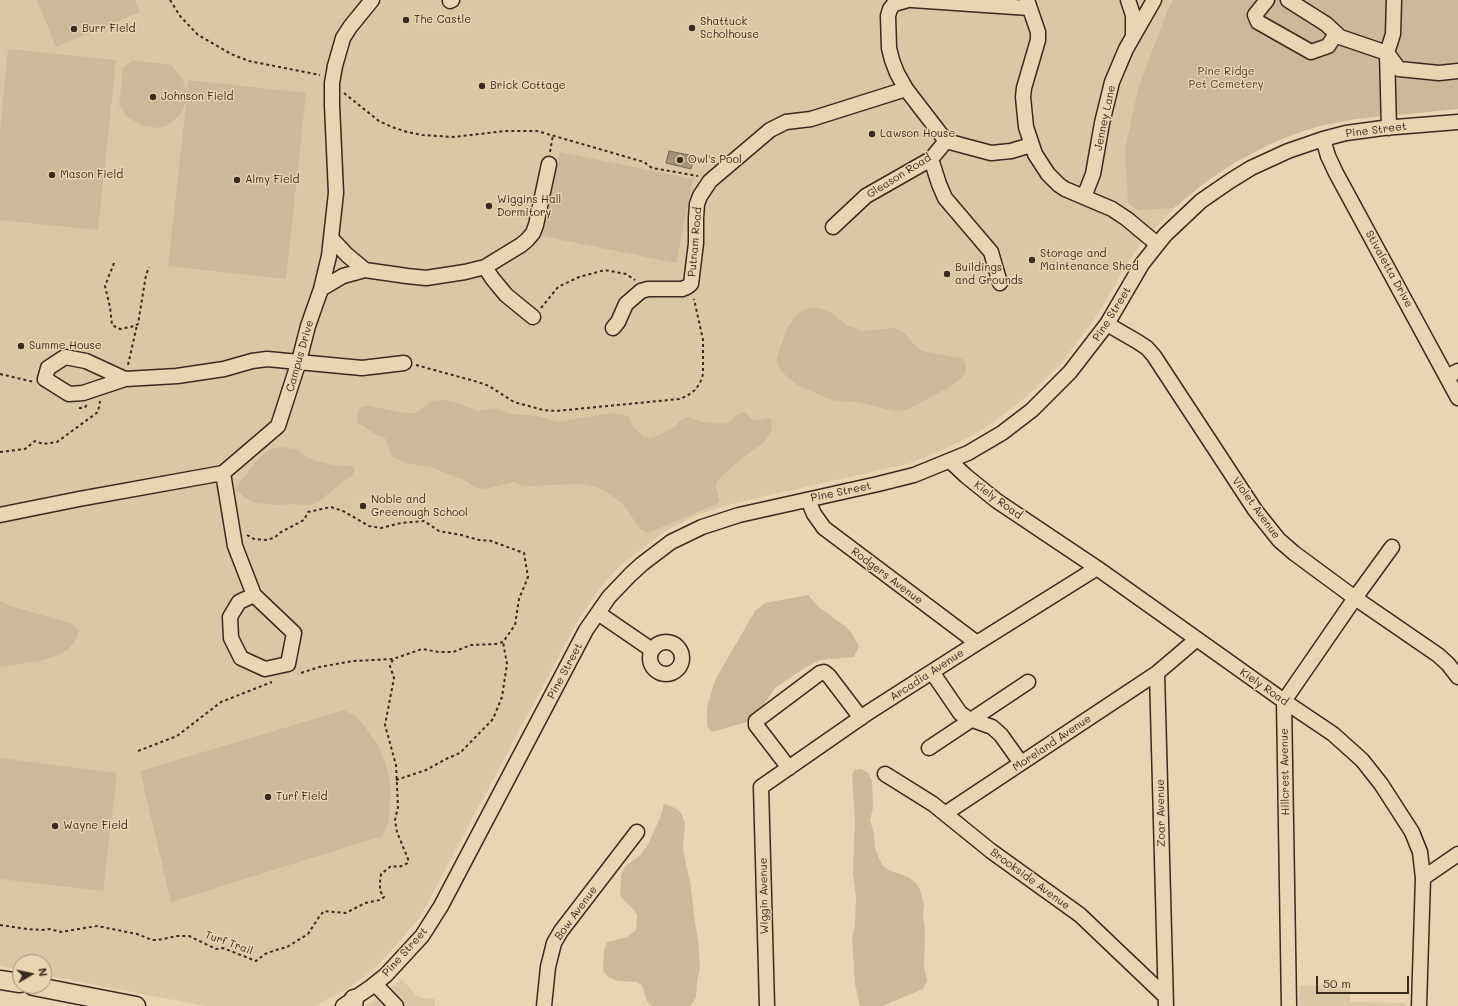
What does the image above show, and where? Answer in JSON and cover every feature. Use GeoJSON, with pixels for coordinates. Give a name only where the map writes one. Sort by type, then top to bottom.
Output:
{"type":"FeatureCollection","features":[{"type":"Feature","properties":{"kind":"main road"},"geometry":{"type":"LineString","coordinates":[[0,980],[12,982]]}},
{"type":"Feature","properties":{"kind":"main road"},"geometry":{"type":"LineString","coordinates":[[52,990],[136,1006]]}},
{"type":"Feature","properties":{"kind":"street","name":"Campus Drive"},"geometry":{"type":"LineString","coordinates":[[223,473],[278,426],[299,361],[308,326],[321,289],[329,256],[335,210],[336,177],[332,83],[334,66],[343,38],[372,0]]}},
{"type":"Feature","properties":{"kind":"street"},"geometry":{"type":"LineString","coordinates":[[908,0],[894,4],[890,9],[888,16],[889,48],[892,60],[906,89],[946,141],[991,153],[1011,151],[1031,145]]}},
{"type":"Feature","properties":{"kind":"street"},"geometry":{"type":"LineString","coordinates":[[912,0],[1028,4],[1038,32],[1038,40],[1024,88],[1024,118],[1031,145],[1043,168],[1053,180],[1065,189],[1119,214],[1157,244]]}},
{"type":"Feature","properties":{"kind":"street"},"geometry":{"type":"LineString","coordinates":[[1128,0],[1133,15],[1133,36]]}},
{"type":"Feature","properties":{"kind":"street","name":"Jenney Lane"},"geometry":{"type":"LineString","coordinates":[[1084,197],[1095,166],[1109,92],[1121,59],[1154,0]]}},
{"type":"Feature","properties":{"kind":"street"},"geometry":{"type":"LineString","coordinates":[[1266,0],[1255,15],[1258,22],[1311,52],[1328,46],[1336,34]]}},
{"type":"Feature","properties":{"kind":"street"},"geometry":{"type":"LineString","coordinates":[[1288,0],[1326,24],[1340,37],[1387,52],[1399,69],[1439,73],[1458,71]]}},
{"type":"Feature","properties":{"kind":"street"},"geometry":{"type":"LineString","coordinates":[[1389,128],[1387,52],[1393,34],[1394,0]]}},
{"type":"Feature","properties":{"kind":"street","name":"Putnam Road"},"geometry":{"type":"LineString","coordinates":[[648,289],[682,289],[691,284],[696,243],[697,204],[700,196],[710,181],[770,130],[786,122],[811,119],[906,89]]}},
{"type":"Feature","properties":{"kind":"street","name":"Pine Street"},"geometry":{"type":"LineString","coordinates":[[350,1004],[386,975],[411,949],[431,922],[581,641],[598,613],[609,597],[630,574],[656,553],[686,534],[726,519],[914,475],[950,461],[986,443],[1032,410],[1070,372],[1107,324],[1136,275],[1157,244],[1201,201],[1241,174],[1288,150],[1323,139],[1346,133],[1458,122]]}},
{"type":"Feature","properties":{"kind":"street","name":"Stivaletta Drive"},"geometry":{"type":"LineString","coordinates":[[1323,139],[1328,156],[1336,173],[1453,374],[1458,398]]}},
{"type":"Feature","properties":{"kind":"street","name":"Gleason Road"},"geometry":{"type":"LineString","coordinates":[[833,227],[866,196],[930,159],[946,141]]}},
{"type":"Feature","properties":{"kind":"street"},"geometry":{"type":"LineString","coordinates":[[930,159],[938,184],[945,198],[991,252],[1000,283]]}},
{"type":"Feature","properties":{"kind":"street"},"geometry":{"type":"LineString","coordinates":[[321,289],[343,276],[365,270],[426,278],[465,272],[485,266],[521,245],[533,233],[549,164]]}},
{"type":"Feature","properties":{"kind":"street"},"geometry":{"type":"LineString","coordinates":[[331,238],[347,255],[365,270]]}},
{"type":"Feature","properties":{"kind":"street"},"geometry":{"type":"LineString","coordinates":[[485,266],[492,278],[506,295],[533,317]]}},
{"type":"Feature","properties":{"kind":"street"},"geometry":{"type":"LineString","coordinates":[[613,328],[618,322],[626,304],[637,294],[648,289]]}},
{"type":"Feature","properties":{"kind":"street","name":"Violet Avenue"},"geometry":{"type":"LineString","coordinates":[[1107,324],[1147,348],[1154,356],[1255,510],[1279,540],[1294,553],[1355,598],[1438,655],[1458,676]]}},
{"type":"Feature","properties":{"kind":"street"},"geometry":{"type":"LineString","coordinates":[[125,379],[86,361],[65,358],[48,368],[45,379],[69,394],[83,393],[125,379],[185,375],[224,369],[252,361],[267,359],[362,368],[404,363]]}},
{"type":"Feature","properties":{"kind":"street","name":"Kiely Road"},"geometry":{"type":"LineString","coordinates":[[950,461],[997,501],[1097,568],[1333,734],[1362,760],[1381,784],[1412,832],[1420,852],[1423,878],[1419,1006]]}},
{"type":"Feature","properties":{"kind":"street"},"geometry":{"type":"LineString","coordinates":[[0,515],[223,473],[235,546],[254,595],[294,633],[288,664],[265,669],[241,658],[231,638],[230,617],[239,602],[254,595]]}},
{"type":"Feature","properties":{"kind":"street","name":"Rodgers Avenue"},"geometry":{"type":"LineString","coordinates":[[808,500],[824,528],[977,643]]}},
{"type":"Feature","properties":{"kind":"street"},"geometry":{"type":"LineString","coordinates":[[1284,701],[1392,547]]}},
{"type":"Feature","properties":{"kind":"street","name":"Arcadia Avenue"},"geometry":{"type":"LineString","coordinates":[[761,786],[861,718],[1097,568]]}},
{"type":"Feature","properties":{"kind":"street"},"geometry":{"type":"LineString","coordinates":[[598,613],[652,650]]}},
{"type":"Feature","properties":{"kind":"street"},"geometry":{"type":"LineString","coordinates":[[1157,673],[1197,639]]}},
{"type":"Feature","properties":{"kind":"street"},"geometry":{"type":"LineString","coordinates":[[789,768],[756,725],[756,721],[820,673],[824,672],[829,676],[861,718]]}},
{"type":"Feature","properties":{"kind":"street"},"geometry":{"type":"LineString","coordinates":[[932,672],[960,713],[968,718],[992,727],[1001,735],[1021,763]]}},
{"type":"Feature","properties":{"kind":"street","name":"Moreland Avenue"},"geometry":{"type":"LineString","coordinates":[[946,813],[1157,673]]}},
{"type":"Feature","properties":{"kind":"street","name":"Zoar Avenue"},"geometry":{"type":"LineString","coordinates":[[1157,673],[1166,1001]]}},
{"type":"Feature","properties":{"kind":"street"},"geometry":{"type":"LineString","coordinates":[[929,748],[1028,682]]}},
{"type":"Feature","properties":{"kind":"street","name":"Hillcrest Avenue"},"geometry":{"type":"LineString","coordinates":[[1284,701],[1289,1006]]}},
{"type":"Feature","properties":{"kind":"street","name":"Brookside Avenue"},"geometry":{"type":"LineString","coordinates":[[885,774],[946,813],[991,852],[1080,915],[1166,1001]]}},
{"type":"Feature","properties":{"kind":"street","name":"Wiggin Avenue"},"geometry":{"type":"LineString","coordinates":[[761,786],[767,1006]]}},
{"type":"Feature","properties":{"kind":"street","name":"Bow Avenue"},"geometry":{"type":"LineString","coordinates":[[544,1006],[548,967],[554,943],[561,931],[637,832]]}},
{"type":"Feature","properties":{"kind":"street"},"geometry":{"type":"LineString","coordinates":[[1423,878],[1458,854]]}},
{"type":"Feature","properties":{"kind":"street"},"geometry":{"type":"LineString","coordinates":[[375,984],[396,1006]]}},
{"type":"Feature","properties":{"kind":"path"},"geometry":{"type":"LineString","coordinates":[[170,0],[180,16],[198,35],[231,54],[249,61],[320,75],[379,121],[392,128],[422,135],[454,137],[522,130],[537,131],[644,162],[652,168],[693,174],[710,181]]}},
{"type":"Feature","properties":{"kind":"path"},"geometry":{"type":"LineString","coordinates":[[549,164],[553,135]]}},
{"type":"Feature","properties":{"kind":"path"},"geometry":{"type":"LineString","coordinates":[[114,263],[105,286],[110,307],[112,326],[120,329],[138,324]]}},
{"type":"Feature","properties":{"kind":"path"},"geometry":{"type":"LineString","coordinates":[[125,379],[138,324],[146,275],[149,267]]}},
{"type":"Feature","properties":{"kind":"path"},"geometry":{"type":"LineString","coordinates":[[533,317],[558,286],[579,277],[604,270],[626,274],[648,289]]}},
{"type":"Feature","properties":{"kind":"path"},"geometry":{"type":"LineString","coordinates":[[404,363],[413,364],[478,382],[489,386],[514,402],[543,410],[556,411],[679,399],[687,396],[695,390],[700,383],[703,374],[703,340],[691,284]]}},
{"type":"Feature","properties":{"kind":"path"},"geometry":{"type":"LineString","coordinates":[[0,374],[28,382],[35,382]]}},
{"type":"Feature","properties":{"kind":"path"},"geometry":{"type":"LineString","coordinates":[[0,452],[25,449],[35,441],[43,444],[57,442],[98,412],[101,400]]}},
{"type":"Feature","properties":{"kind":"path"},"geometry":{"type":"LineString","coordinates":[[73,407],[84,408],[88,405]]}},
{"type":"Feature","properties":{"kind":"path"},"geometry":{"type":"LineString","coordinates":[[244,532],[254,539],[266,540],[274,538],[281,532],[304,520],[308,512],[332,507],[343,511],[369,526],[381,528],[401,523],[424,521],[439,531],[479,540],[491,541],[524,553],[528,577],[519,599],[515,625],[503,642],[496,644],[471,645],[453,652],[439,652],[422,649],[393,659],[354,661],[319,667],[297,674]]}},
{"type":"Feature","properties":{"kind":"path"},"geometry":{"type":"LineString","coordinates":[[396,780],[426,770],[460,753],[493,719],[502,697],[507,664],[503,642]]}},
{"type":"Feature","properties":{"kind":"path","name":"Turf Trail"},"geometry":{"type":"LineString","coordinates":[[0,925],[27,929],[50,929],[61,932],[97,926],[137,934],[152,940],[177,936],[189,936],[216,949],[222,948],[256,961],[265,954],[287,947],[308,934],[324,911],[346,913],[365,903],[380,900],[384,896],[380,891],[381,874],[391,866],[399,867],[408,863],[408,859],[397,832],[395,820],[398,806],[396,765],[385,725],[394,678],[390,666],[393,659]]}},
{"type":"Feature","properties":{"kind":"path"},"geometry":{"type":"LineString","coordinates":[[138,751],[177,736],[221,702],[276,680]]}},
{"type":"Feature","properties":{"kind":"shaded area","name":"Noble and Greenough School"},"geometry":{"type":"Polygon","coordinates":[[[0,0],[1173,0],[1168,9],[1138,88],[1125,149],[1138,210],[1174,208],[1139,246],[1096,317],[1061,364],[1023,400],[979,432],[945,449],[911,463],[735,503],[697,515],[664,532],[621,565],[599,589],[576,624],[421,915],[401,940],[377,966],[364,977],[347,989],[314,1006],[205,1006],[52,977],[52,954],[12,954],[12,968],[0,966],[0,0]]]}},
{"type":"Feature","properties":{"kind":"shaded area","name":"Owl's Pool"},"geometry":{"type":"Polygon","coordinates":[[[669,151],[694,156],[691,169],[666,163],[669,151]]]}},
{"type":"Feature","properties":{"kind":"shaded area"},"geometry":{"type":"Polygon","coordinates":[[[402,979],[417,996],[435,999],[435,1006],[366,1006],[402,979]]]}},
{"type":"Feature","properties":{"kind":"shaded area"},"geometry":{"type":"Polygon","coordinates":[[[1300,985],[1350,987],[1350,1002],[1405,1003],[1405,1006],[1299,1006],[1300,985]]]}},
{"type":"Feature","properties":{"kind":"green space","name":"Burr Field"},"geometry":{"type":"Polygon","coordinates":[[[37,0],[135,0],[140,12],[56,47],[37,0]]]}},
{"type":"Feature","properties":{"kind":"green space","name":"Pine Ridge Pet Cemetery"},"geometry":{"type":"Polygon","coordinates":[[[1173,0],[1458,0],[1458,109],[1355,119],[1320,126],[1270,144],[1234,163],[1203,184],[1174,208],[1138,210],[1128,203],[1125,149],[1138,88],[1168,9],[1173,0]]]}},
{"type":"Feature","properties":{"kind":"green space","name":"Mason Field"},"geometry":{"type":"Polygon","coordinates":[[[8,49],[116,60],[98,230],[0,220],[0,130],[8,49]]]}},
{"type":"Feature","properties":{"kind":"green space","name":"Almy Field"},"geometry":{"type":"Polygon","coordinates":[[[133,60],[171,65],[182,78],[187,93],[188,80],[306,93],[286,279],[168,266],[186,104],[179,116],[166,126],[159,128],[143,126],[129,118],[119,106],[123,68],[133,60]]]}},
{"type":"Feature","properties":{"kind":"green space"},"geometry":{"type":"Polygon","coordinates":[[[560,152],[693,179],[676,263],[542,236],[560,152]]]}},
{"type":"Feature","properties":{"kind":"green space"},"geometry":{"type":"Polygon","coordinates":[[[808,308],[819,308],[831,313],[847,325],[861,331],[894,328],[905,333],[922,351],[961,358],[966,363],[966,373],[957,382],[906,410],[895,411],[856,402],[835,401],[822,396],[796,384],[782,372],[776,360],[787,329],[797,314],[808,308]]]}},
{"type":"Feature","properties":{"kind":"green space"},"geometry":{"type":"Polygon","coordinates":[[[442,400],[454,402],[478,411],[494,408],[512,414],[538,416],[558,422],[610,413],[623,415],[629,417],[633,427],[644,437],[651,438],[676,426],[685,418],[689,417],[702,422],[720,424],[728,423],[739,413],[744,412],[754,421],[769,418],[771,419],[772,428],[771,432],[762,444],[738,461],[716,483],[720,500],[717,504],[648,533],[641,530],[622,503],[596,487],[581,484],[524,486],[514,482],[486,489],[476,488],[466,481],[431,467],[406,463],[394,458],[385,438],[375,434],[357,422],[359,409],[363,406],[405,413],[415,413],[433,401],[442,400]]]}},
{"type":"Feature","properties":{"kind":"green space"},"geometry":{"type":"Polygon","coordinates":[[[280,447],[296,449],[316,461],[334,465],[352,466],[355,470],[351,477],[341,483],[317,503],[309,505],[276,505],[256,503],[247,499],[235,489],[258,459],[269,450],[280,447]]]}},
{"type":"Feature","properties":{"kind":"green space"},"geometry":{"type":"Polygon","coordinates":[[[808,595],[819,607],[846,627],[852,634],[859,646],[854,657],[820,660],[806,667],[775,688],[751,721],[711,732],[707,726],[707,707],[715,680],[755,611],[765,603],[808,595]]]}},
{"type":"Feature","properties":{"kind":"green space"},"geometry":{"type":"Polygon","coordinates":[[[0,601],[8,605],[72,624],[78,630],[77,637],[68,649],[59,655],[39,661],[0,667],[0,601]]]}},
{"type":"Feature","properties":{"kind":"green space","name":"Turf Field"},"geometry":{"type":"Polygon","coordinates":[[[344,710],[358,718],[368,731],[379,747],[386,765],[391,788],[388,824],[382,836],[171,902],[140,771],[344,710]]]}},
{"type":"Feature","properties":{"kind":"green space","name":"Wayne Field"},"geometry":{"type":"Polygon","coordinates":[[[0,758],[117,773],[103,891],[0,879],[0,758]]]}},
{"type":"Feature","properties":{"kind":"green space"},"geometry":{"type":"Polygon","coordinates":[[[861,769],[868,773],[872,780],[873,808],[870,820],[874,834],[875,848],[882,865],[888,870],[908,877],[917,884],[924,905],[924,967],[927,981],[923,989],[882,1006],[860,1006],[855,984],[852,940],[855,925],[856,897],[853,872],[855,820],[852,774],[855,770],[861,769]]]}},
{"type":"Feature","properties":{"kind":"green space"},"geometry":{"type":"Polygon","coordinates":[[[664,804],[675,808],[681,813],[685,823],[683,848],[690,880],[700,967],[696,997],[691,1005],[687,1006],[652,1006],[647,1001],[642,985],[636,982],[618,981],[608,977],[603,971],[604,950],[607,942],[627,937],[636,930],[637,915],[620,895],[621,875],[625,867],[640,855],[647,846],[660,818],[664,804]]]}},
{"type":"Feature","properties":{"kind":"place","name":"The Castle"},"geometry":{"type":"Point","coordinates":[406,20]}},
{"type":"Feature","properties":{"kind":"place","name":"Shattuck Scholhouse"},"geometry":{"type":"Point","coordinates":[692,28]}},
{"type":"Feature","properties":{"kind":"place","name":"Burr Field"},"geometry":{"type":"Point","coordinates":[74,29]}},
{"type":"Feature","properties":{"kind":"place","name":"Brick Cottage"},"geometry":{"type":"Point","coordinates":[482,86]}},
{"type":"Feature","properties":{"kind":"place","name":"Johnson Field"},"geometry":{"type":"Point","coordinates":[153,97]}},
{"type":"Feature","properties":{"kind":"place","name":"Lawson House"},"geometry":{"type":"Point","coordinates":[872,134]}},
{"type":"Feature","properties":{"kind":"place","name":"Owl's Pool"},"geometry":{"type":"Point","coordinates":[680,160]}},
{"type":"Feature","properties":{"kind":"place","name":"Mason Field"},"geometry":{"type":"Point","coordinates":[52,175]}},
{"type":"Feature","properties":{"kind":"place","name":"Almy Field"},"geometry":{"type":"Point","coordinates":[237,180]}},
{"type":"Feature","properties":{"kind":"place","name":"Wiggins Hall Dormitory"},"geometry":{"type":"Point","coordinates":[489,206]}},
{"type":"Feature","properties":{"kind":"place","name":"Storage and Maintenance Shed"},"geometry":{"type":"Point","coordinates":[1032,260]}},
{"type":"Feature","properties":{"kind":"place","name":"Buildings and Grounds"},"geometry":{"type":"Point","coordinates":[947,274]}},
{"type":"Feature","properties":{"kind":"place","name":"Summe House"},"geometry":{"type":"Point","coordinates":[21,346]}},
{"type":"Feature","properties":{"kind":"place","name":"Noble and Greenough School"},"geometry":{"type":"Point","coordinates":[363,506]}},
{"type":"Feature","properties":{"kind":"place","name":"Turf Field"},"geometry":{"type":"Point","coordinates":[268,797]}},
{"type":"Feature","properties":{"kind":"place","name":"Wayne Field"},"geometry":{"type":"Point","coordinates":[55,826]}}]}
